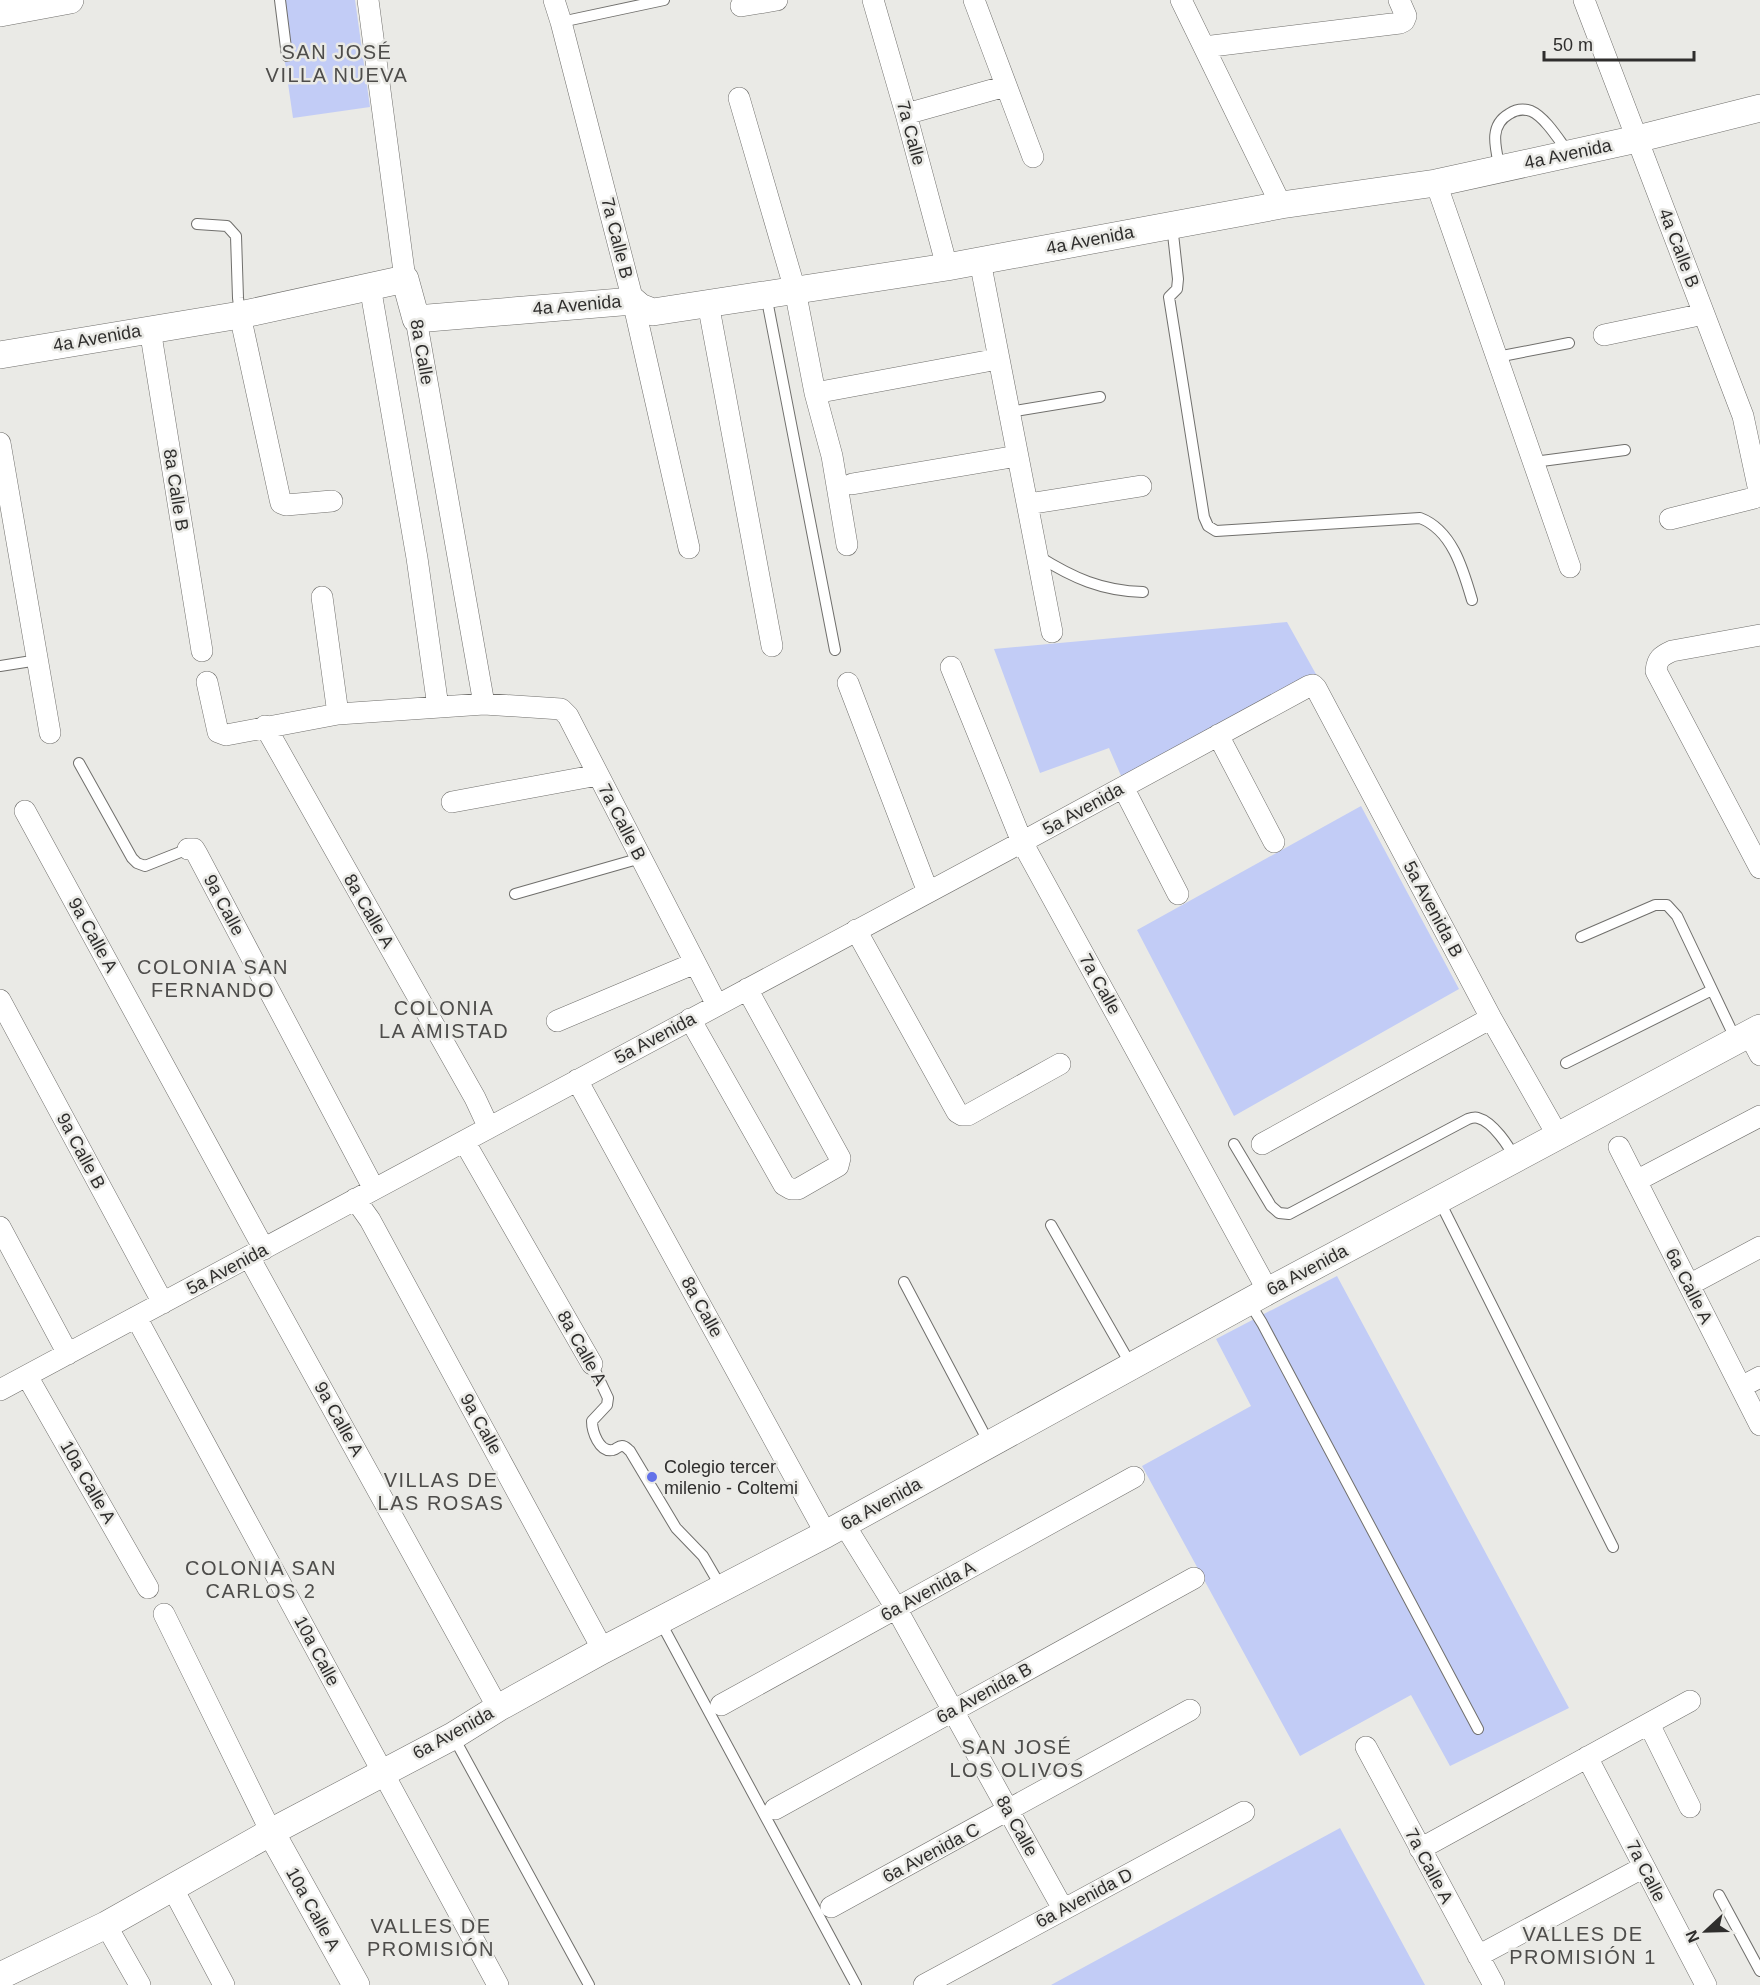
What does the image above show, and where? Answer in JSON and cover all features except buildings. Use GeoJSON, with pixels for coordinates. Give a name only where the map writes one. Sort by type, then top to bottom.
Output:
{"type":"FeatureCollection","features":[{"type":"Feature","properties":{"kind":"street"},"geometry":{"type":"LineString","coordinates":[[0,13],[70,0]]}},
{"type":"Feature","properties":{"kind":"street","name":"8a Calle"},"geometry":{"type":"LineString","coordinates":[[368,0],[405,279],[416,319],[484,704]]}},
{"type":"Feature","properties":{"kind":"street","name":"7a Calle B"},"geometry":{"type":"LineString","coordinates":[[554,0],[633,301],[689,548]]}},
{"type":"Feature","properties":{"kind":"street"},"geometry":{"type":"LineString","coordinates":[[741,6],[777,0]]}},
{"type":"Feature","properties":{"kind":"street","name":"7a Calle"},"geometry":{"type":"LineString","coordinates":[[873,0],[947,267]]}},
{"type":"Feature","properties":{"kind":"street"},"geometry":{"type":"LineString","coordinates":[[974,0],[1033,157]]}},
{"type":"Feature","properties":{"kind":"street"},"geometry":{"type":"LineString","coordinates":[[1181,0],[1281,205]]}},
{"type":"Feature","properties":{"kind":"street","name":"4a Calle B"},"geometry":{"type":"LineString","coordinates":[[1584,0],[1743,416],[1759,491],[1758,496],[1754,498],[1670,519]]}},
{"type":"Feature","properties":{"kind":"street"},"geometry":{"type":"LineString","coordinates":[[1204,47],[1400,23],[1404,21],[1403,8]]}},
{"type":"Feature","properties":{"kind":"street"},"geometry":{"type":"LineString","coordinates":[[906,114],[1006,86]]}},
{"type":"Feature","properties":{"kind":"street"},"geometry":{"type":"LineString","coordinates":[[739,98],[795,290],[815,393],[832,456],[847,544]]}},
{"type":"Feature","properties":{"kind":"street","name":"4a Avenida"},"geometry":{"type":"LineString","coordinates":[[416,319],[633,301],[652,312],[947,267],[1281,205],[1436,183],[1637,139],[1760,109]]}},
{"type":"Feature","properties":{"kind":"street"},"geometry":{"type":"LineString","coordinates":[[1436,183],[1570,567]]}},
{"type":"Feature","properties":{"kind":"street"},"geometry":{"type":"LineString","coordinates":[[980,261],[1052,632]]}},
{"type":"Feature","properties":{"kind":"street","name":"4a Avenida"},"geometry":{"type":"LineString","coordinates":[[0,355],[240,315],[405,279]]}},
{"type":"Feature","properties":{"kind":"street"},"geometry":{"type":"LineString","coordinates":[[370,286],[415,547],[438,707]]}},
{"type":"Feature","properties":{"kind":"street"},"geometry":{"type":"LineString","coordinates":[[708,303],[772,646]]}},
{"type":"Feature","properties":{"kind":"street"},"geometry":{"type":"LineString","coordinates":[[1604,335],[1704,314]]}},
{"type":"Feature","properties":{"kind":"street"},"geometry":{"type":"LineString","coordinates":[[240,315],[281,503],[286,505],[332,501]]}},
{"type":"Feature","properties":{"kind":"street","name":"8a Calle B"},"geometry":{"type":"LineString","coordinates":[[150,329],[202,651]]}},
{"type":"Feature","properties":{"kind":"street"},"geometry":{"type":"LineString","coordinates":[[815,393],[998,359]]}},
{"type":"Feature","properties":{"kind":"street"},"geometry":{"type":"LineString","coordinates":[[0,443],[50,733]]}},
{"type":"Feature","properties":{"kind":"street"},"geometry":{"type":"LineString","coordinates":[[852,484],[1017,456]]}},
{"type":"Feature","properties":{"kind":"street"},"geometry":{"type":"LineString","coordinates":[[1028,504],[1141,486]]}},
{"type":"Feature","properties":{"kind":"street"},"geometry":{"type":"LineString","coordinates":[[322,597],[338,714]]}},
{"type":"Feature","properties":{"kind":"street"},"geometry":{"type":"LineString","coordinates":[[1760,635],[1672,651],[1657,661],[1656,671],[1760,868]]}},
{"type":"Feature","properties":{"kind":"street","name":"7a Calle"},"geometry":{"type":"LineString","coordinates":[[951,668],[1022,842],[1258,1297]]}},
{"type":"Feature","properties":{"kind":"street"},"geometry":{"type":"LineString","coordinates":[[207,682],[218,732],[226,735],[338,714],[484,704]]}},
{"type":"Feature","properties":{"kind":"street"},"geometry":{"type":"LineString","coordinates":[[848,683],[928,892]]}},
{"type":"Feature","properties":{"kind":"street","name":"5a Avenida B"},"geometry":{"type":"LineString","coordinates":[[1309,686],[1313,685],[1316,688],[1491,1018],[1558,1136]]}},
{"type":"Feature","properties":{"kind":"street","name":"5a Avenida"},"geometry":{"type":"LineString","coordinates":[[0,1390],[1309,686]]}},
{"type":"Feature","properties":{"kind":"street","name":"7a Calle B"},"geometry":{"type":"LineString","coordinates":[[484,704],[561,709],[568,716],[717,1005]]}},
{"type":"Feature","properties":{"kind":"street","name":"8a Calle A"},"geometry":{"type":"LineString","coordinates":[[265,726],[475,1098],[489,1128]]}},
{"type":"Feature","properties":{"kind":"street"},"geometry":{"type":"LineString","coordinates":[[1218,735],[1274,842]]}},
{"type":"Feature","properties":{"kind":"street"},"geometry":{"type":"LineString","coordinates":[[452,802],[598,775]]}},
{"type":"Feature","properties":{"kind":"street"},"geometry":{"type":"LineString","coordinates":[[1123,787],[1178,894]]}},
{"type":"Feature","properties":{"kind":"street","name":"9a Calle A"},"geometry":{"type":"LineString","coordinates":[[25,811],[256,1253],[498,1708]]}},
{"type":"Feature","properties":{"kind":"street","name":"9a Calle"},"geometry":{"type":"LineString","coordinates":[[188,849],[194,849],[197,854],[374,1189]]}},
{"type":"Feature","properties":{"kind":"street"},"geometry":{"type":"LineString","coordinates":[[855,930],[957,1112],[968,1115],[1060,1065]]}},
{"type":"Feature","properties":{"kind":"street"},"geometry":{"type":"LineString","coordinates":[[557,1021],[695,963]]}},
{"type":"Feature","properties":{"kind":"street"},"geometry":{"type":"LineString","coordinates":[[690,1019],[784,1185],[791,1189],[798,1189],[838,1166],[840,1158],[747,989]]}},
{"type":"Feature","properties":{"kind":"street","name":"9a Calle B"},"geometry":{"type":"LineString","coordinates":[[0,999],[163,1303]]}},
{"type":"Feature","properties":{"kind":"street"},"geometry":{"type":"LineString","coordinates":[[1262,1144],[1491,1018]]}},
{"type":"Feature","properties":{"kind":"street","name":"6a Avenida"},"geometry":{"type":"LineString","coordinates":[[0,1976],[106,1925],[271,1832],[453,1736],[498,1708],[603,1650],[835,1529],[989,1443],[1515,1159],[1751,1039]]}},
{"type":"Feature","properties":{"kind":"street","name":"8a Calle"},"geometry":{"type":"LineString","coordinates":[[577,1080],[835,1529],[896,1608],[1063,1909]]}},
{"type":"Feature","properties":{"kind":"street"},"geometry":{"type":"LineString","coordinates":[[1636,1181],[1760,1116]]}},
{"type":"Feature","properties":{"kind":"street","name":"8a Calle A"},"geometry":{"type":"LineString","coordinates":[[464,1141],[592,1364]]}},
{"type":"Feature","properties":{"kind":"street","name":"6a Calle A"},"geometry":{"type":"LineString","coordinates":[[1618,1147],[1760,1425]]}},
{"type":"Feature","properties":{"kind":"street","name":"9a Calle"},"geometry":{"type":"LineString","coordinates":[[355,1199],[370,1220],[603,1650]]}},
{"type":"Feature","properties":{"kind":"street"},"geometry":{"type":"LineString","coordinates":[[0,1227],[68,1354]]}},
{"type":"Feature","properties":{"kind":"street"},"geometry":{"type":"LineString","coordinates":[[1689,1285],[1760,1247]]}},
{"type":"Feature","properties":{"kind":"street","name":"10a Calle"},"geometry":{"type":"LineString","coordinates":[[136,1317],[498,1985]]}},
{"type":"Feature","properties":{"kind":"street","name":"10a Calle A"},"geometry":{"type":"LineString","coordinates":[[27,1376],[148,1588]]}},
{"type":"Feature","properties":{"kind":"street"},"geometry":{"type":"LineString","coordinates":[[1741,1387],[1760,1377]]}},
{"type":"Feature","properties":{"kind":"street","name":"6a Avenida A"},"geometry":{"type":"LineString","coordinates":[[721,1705],[1134,1477]]}},
{"type":"Feature","properties":{"kind":"street","name":"6a Avenida B"},"geometry":{"type":"LineString","coordinates":[[775,1809],[1194,1578]]}},
{"type":"Feature","properties":{"kind":"street"},"geometry":{"type":"LineString","coordinates":[[164,1614],[271,1832]]}},
{"type":"Feature","properties":{"kind":"street"},"geometry":{"type":"LineString","coordinates":[[1420,1849],[1690,1701]]}},
{"type":"Feature","properties":{"kind":"street","name":"6a Avenida C"},"geometry":{"type":"LineString","coordinates":[[831,1907],[1190,1710]]}},
{"type":"Feature","properties":{"kind":"street"},"geometry":{"type":"LineString","coordinates":[[1649,1724],[1690,1807]]}},
{"type":"Feature","properties":{"kind":"street","name":"7a Calle A"},"geometry":{"type":"LineString","coordinates":[[1366,1747],[1494,1985]]}},
{"type":"Feature","properties":{"kind":"street","name":"7a Calle"},"geometry":{"type":"LineString","coordinates":[[1587,1757],[1706,1985]]}},
{"type":"Feature","properties":{"kind":"street","name":"6a Avenida D"},"geometry":{"type":"LineString","coordinates":[[924,1985],[1244,1812]]}},
{"type":"Feature","properties":{"kind":"street","name":"10a Calle A"},"geometry":{"type":"LineString","coordinates":[[271,1832],[356,1985]]}},
{"type":"Feature","properties":{"kind":"street"},"geometry":{"type":"LineString","coordinates":[[1478,1956],[1644,1867]]}},
{"type":"Feature","properties":{"kind":"street"},"geometry":{"type":"LineString","coordinates":[[172,1889],[224,1985]]}},
{"type":"Feature","properties":{"kind":"street"},"geometry":{"type":"LineString","coordinates":[[106,1925],[140,1985]]}},
{"type":"Feature","properties":{"kind":"lane"},"geometry":{"type":"LineString","coordinates":[[280,0],[287,56]]}},
{"type":"Feature","properties":{"kind":"lane"},"geometry":{"type":"LineString","coordinates":[[561,22],[664,0]]}},
{"type":"Feature","properties":{"kind":"lane"},"geometry":{"type":"LineString","coordinates":[[1500,169],[1494,139],[1496,128],[1501,118],[1516,110],[1531,111],[1550,127],[1570,154]]}},
{"type":"Feature","properties":{"kind":"lane"},"geometry":{"type":"LineString","coordinates":[[197,224],[227,226],[236,236],[240,315]]}},
{"type":"Feature","properties":{"kind":"lane"},"geometry":{"type":"LineString","coordinates":[[1172,225],[1178,279],[1177,289],[1169,297],[1204,517],[1208,526],[1216,531],[1420,518],[1431,522],[1449,540],[1472,600]]}},
{"type":"Feature","properties":{"kind":"lane"},"geometry":{"type":"LineString","coordinates":[[766,295],[835,650]]}},
{"type":"Feature","properties":{"kind":"lane"},"geometry":{"type":"LineString","coordinates":[[1497,357],[1569,343]]}},
{"type":"Feature","properties":{"kind":"lane"},"geometry":{"type":"LineString","coordinates":[[1009,412],[1100,397]]}},
{"type":"Feature","properties":{"kind":"lane"},"geometry":{"type":"LineString","coordinates":[[1534,462],[1625,450]]}},
{"type":"Feature","properties":{"kind":"lane"},"geometry":{"type":"LineString","coordinates":[[1038,556],[1090,584],[1118,591],[1143,592]]}},
{"type":"Feature","properties":{"kind":"lane"},"geometry":{"type":"LineString","coordinates":[[0,666],[38,660]]}},
{"type":"Feature","properties":{"kind":"lane"},"geometry":{"type":"LineString","coordinates":[[79,763],[132,858],[137,863],[145,866],[188,849]]}},
{"type":"Feature","properties":{"kind":"lane"},"geometry":{"type":"LineString","coordinates":[[515,894],[641,858]]}},
{"type":"Feature","properties":{"kind":"lane"},"geometry":{"type":"LineString","coordinates":[[1581,937],[1655,904],[1667,905],[1677,916],[1712,990],[1751,1039]]}},
{"type":"Feature","properties":{"kind":"lane"},"geometry":{"type":"LineString","coordinates":[[1566,1063],[1712,990]]}},
{"type":"Feature","properties":{"kind":"lane"},"geometry":{"type":"LineString","coordinates":[[1234,1144],[1271,1206],[1279,1213],[1289,1214],[1468,1119],[1478,1118],[1487,1123],[1507,1143],[1515,1159]]}},
{"type":"Feature","properties":{"kind":"lane"},"geometry":{"type":"LineString","coordinates":[[1439,1200],[1613,1547]]}},
{"type":"Feature","properties":{"kind":"lane"},"geometry":{"type":"LineString","coordinates":[[1051,1225],[1131,1366]]}},
{"type":"Feature","properties":{"kind":"lane"},"geometry":{"type":"LineString","coordinates":[[904,1282],[989,1443]]}},
{"type":"Feature","properties":{"kind":"lane"},"geometry":{"type":"LineString","coordinates":[[1258,1297],[1262,1323],[1478,1729]]}},
{"type":"Feature","properties":{"kind":"lane","name":"8a Calle A"},"geometry":{"type":"LineString","coordinates":[[592,1364],[608,1398],[607,1405],[592,1421],[592,1429],[601,1446],[613,1450],[621,1446],[630,1451],[676,1528],[703,1556],[722,1588]]}},
{"type":"Feature","properties":{"kind":"lane"},"geometry":{"type":"LineString","coordinates":[[659,1621],[856,1985]]}},
{"type":"Feature","properties":{"kind":"lane"},"geometry":{"type":"LineString","coordinates":[[453,1736],[589,1985]]}},
{"type":"Feature","properties":{"kind":"lane"},"geometry":{"type":"LineString","coordinates":[[1719,1895],[1760,1971]]}},
{"type":"Feature","properties":{"kind":"shaded area"},"geometry":{"type":"Polygon","coordinates":[[[276,0],[355,0],[370,107],[293,118],[276,0]]]}},
{"type":"Feature","properties":{"kind":"shaded area"},"geometry":{"type":"Polygon","coordinates":[[[1287,622],[1317,676],[1122,778],[1109,748],[1040,773],[994,649],[1287,622]]]}},
{"type":"Feature","properties":{"kind":"shaded area"},"geometry":{"type":"Polygon","coordinates":[[[1361,806],[1459,989],[1234,1116],[1137,930],[1361,806]]]}},
{"type":"Feature","properties":{"kind":"shaded area"},"geometry":{"type":"Polygon","coordinates":[[[1337,1276],[1569,1708],[1450,1766],[1411,1695],[1300,1756],[1142,1466],[1251,1406],[1216,1339],[1337,1276]]]}},
{"type":"Feature","properties":{"kind":"shaded area"},"geometry":{"type":"Polygon","coordinates":[[[1340,1828],[1425,1985],[1051,1985],[1340,1828]]]}},
{"type":"Feature","properties":{"kind":"place","name":"Colegio tercer milenio - Coltemi"},"geometry":{"type":"Point","coordinates":[652,1477]}},
{"type":"Feature","properties":{"kind":"district","name":"SAN JOSÉ VILLA NUEVA"},"geometry":{"type":"Point","coordinates":[337,64]}},
{"type":"Feature","properties":{"kind":"district","name":"COLONIA SAN FERNANDO"},"geometry":{"type":"Point","coordinates":[213,978]}},
{"type":"Feature","properties":{"kind":"district","name":"COLONIA LA AMISTAD"},"geometry":{"type":"Point","coordinates":[444,1020]}},
{"type":"Feature","properties":{"kind":"district","name":"VILLAS DE LAS ROSAS"},"geometry":{"type":"Point","coordinates":[441,1492]}},
{"type":"Feature","properties":{"kind":"district","name":"COLONIA SAN CARLOS 2"},"geometry":{"type":"Point","coordinates":[261,1580]}},
{"type":"Feature","properties":{"kind":"district","name":"SAN JOSÉ LOS OLIVOS"},"geometry":{"type":"Point","coordinates":[1017,1758]}},
{"type":"Feature","properties":{"kind":"district","name":"VALLES DE PROMISIÓN"},"geometry":{"type":"Point","coordinates":[431,1938]}},
{"type":"Feature","properties":{"kind":"district","name":"VALLES DE PROMISIÓN 1"},"geometry":{"type":"Point","coordinates":[1583,1946]}}]}
